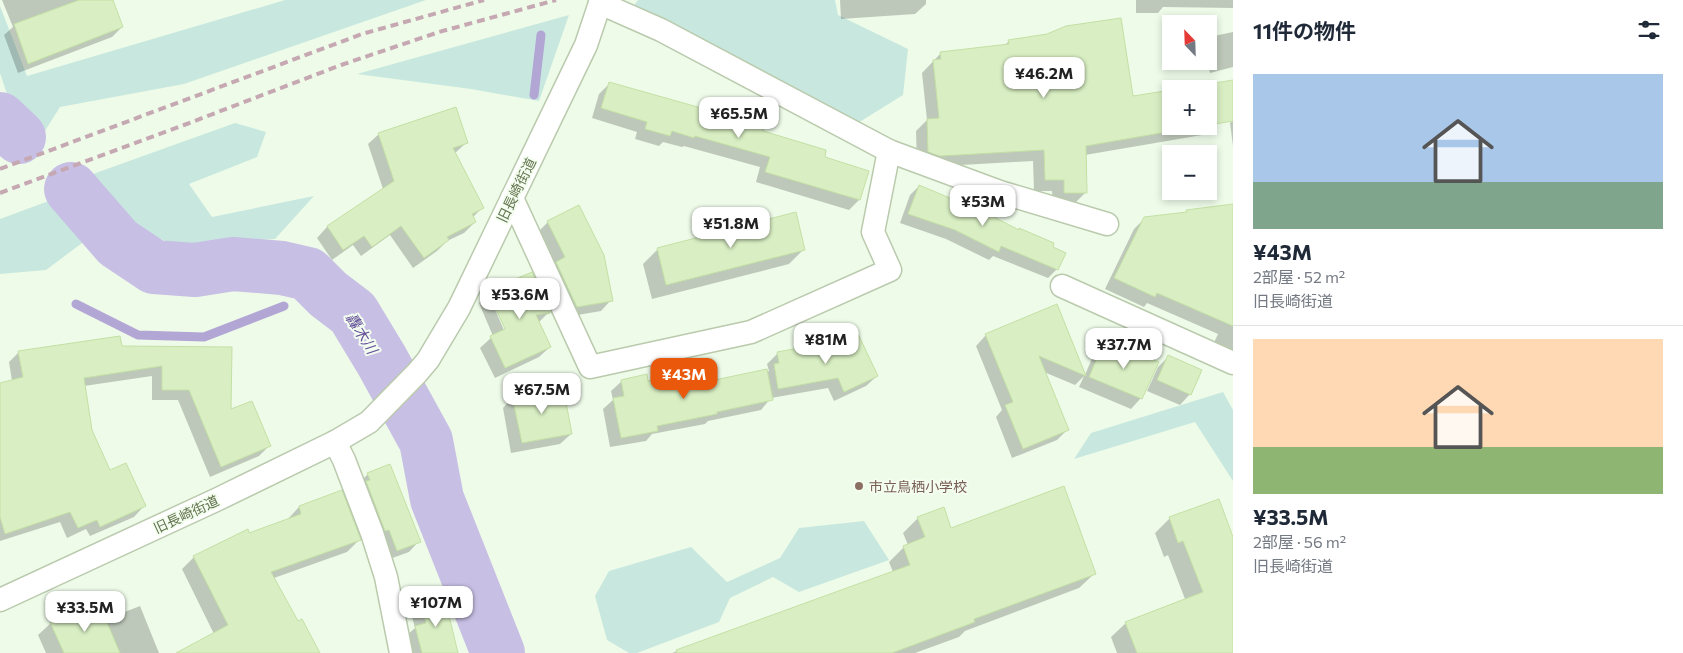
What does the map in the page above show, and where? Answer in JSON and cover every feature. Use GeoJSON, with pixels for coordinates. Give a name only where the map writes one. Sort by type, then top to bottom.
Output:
{"type":"FeatureCollection","features":[{"type":"Feature","properties":{"kind":"street"},"geometry":{"type":"LineString","coordinates":[[601,1],[661,30],[889,151],[1000,192],[1107,224]]}},
{"type":"Feature","properties":{"kind":"street","name":"旧長崎街道"},"geometry":{"type":"LineString","coordinates":[[0,600],[207,504],[335,442],[369,422],[417,374],[428,360],[459,308],[586,45],[601,1]]}},
{"type":"Feature","properties":{"kind":"street"},"geometry":{"type":"LineString","coordinates":[[512,198],[590,367],[751,332],[890,270],[873,232],[889,151]]}},
{"type":"Feature","properties":{"kind":"street"},"geometry":{"type":"LineString","coordinates":[[1062,286],[1233,363]]}},
{"type":"Feature","properties":{"kind":"street"},"geometry":{"type":"LineString","coordinates":[[335,442],[344,460],[372,533],[386,577],[401,653]]}},
{"type":"Feature","properties":{"kind":"shaded area"},"geometry":{"type":"Polygon","coordinates":[[[285,0],[426,0],[184,84],[60,107],[43,134],[7,94],[0,73],[0,6],[27,76],[285,0]]]}},
{"type":"Feature","properties":{"kind":"shaded area"},"geometry":{"type":"Polygon","coordinates":[[[638,0],[835,0],[838,15],[908,49],[903,95],[853,126],[629,12],[638,0]]]}},
{"type":"Feature","properties":{"kind":"shaded area"},"geometry":{"type":"Polygon","coordinates":[[[569,15],[539,101],[471,89],[357,74],[569,15]]]}},
{"type":"Feature","properties":{"kind":"shaded area"},"geometry":{"type":"Polygon","coordinates":[[[235,123],[266,132],[257,157],[189,184],[212,217],[314,196],[275,239],[174,245],[134,227],[79,179],[235,123]]]}},
{"type":"Feature","properties":{"kind":"shaded area"},"geometry":{"type":"Polygon","coordinates":[[[54,199],[90,237],[46,270],[0,274],[0,219],[54,199]]]}},
{"type":"Feature","properties":{"kind":"shaded area"},"geometry":{"type":"Polygon","coordinates":[[[1223,392],[1233,410],[1233,481],[1195,422],[1074,459],[1091,433],[1223,392]]]}},
{"type":"Feature","properties":{"kind":"shaded area"},"geometry":{"type":"Polygon","coordinates":[[[864,521],[889,560],[799,592],[773,577],[730,598],[719,622],[637,653],[629,653],[607,640],[595,596],[609,571],[691,547],[727,582],[780,558],[799,528],[864,521]]]}},
{"type":"Feature","properties":{"kind":"building"},"geometry":{"type":"Polygon","coordinates":[[[79,0],[113,0],[123,27],[28,64],[14,24],[79,0]]]}},
{"type":"Feature","properties":{"kind":"building"},"geometry":{"type":"Polygon","coordinates":[[[1121,18],[1133,96],[1162,91],[1162,133],[1086,146],[1087,193],[1064,193],[1064,180],[1045,180],[1044,150],[940,156],[928,152],[927,119],[939,118],[933,60],[941,59],[940,52],[1009,44],[1008,40],[1047,34],[1066,26],[1121,18]]]}},
{"type":"Feature","properties":{"kind":"building"},"geometry":{"type":"Polygon","coordinates":[[[1233,80],[1233,121],[1217,124],[1217,83],[1233,80]]]}},
{"type":"Feature","properties":{"kind":"building"},"geometry":{"type":"Polygon","coordinates":[[[609,82],[765,126],[763,131],[826,150],[825,157],[869,171],[860,200],[765,172],[770,157],[695,136],[694,138],[672,131],[670,136],[645,129],[647,122],[601,108],[609,82]]]}},
{"type":"Feature","properties":{"kind":"building"},"geometry":{"type":"Polygon","coordinates":[[[456,107],[468,143],[453,148],[484,208],[472,214],[476,222],[447,237],[449,240],[424,258],[401,226],[372,247],[364,236],[343,250],[327,226],[394,181],[378,133],[456,107]]]}},
{"type":"Feature","properties":{"kind":"building"},"geometry":{"type":"Polygon","coordinates":[[[919,185],[990,215],[1019,230],[1019,228],[1054,243],[1053,247],[1066,253],[1058,270],[1001,246],[999,252],[955,230],[908,214],[919,185]]]}},
{"type":"Feature","properties":{"kind":"building"},"geometry":{"type":"Polygon","coordinates":[[[1233,204],[1233,326],[1157,293],[1155,297],[1114,278],[1144,217],[1233,204]]]}},
{"type":"Feature","properties":{"kind":"building"},"geometry":{"type":"Polygon","coordinates":[[[579,205],[604,255],[613,301],[577,307],[556,262],[565,257],[547,221],[579,205]]]}},
{"type":"Feature","properties":{"kind":"building"},"geometry":{"type":"Polygon","coordinates":[[[796,212],[805,250],[666,285],[657,248],[796,212]]]}},
{"type":"Feature","properties":{"kind":"building"},"geometry":{"type":"Polygon","coordinates":[[[532,272],[550,313],[536,315],[551,347],[505,368],[490,336],[505,329],[488,291],[532,272]]]}},
{"type":"Feature","properties":{"kind":"building"},"geometry":{"type":"Polygon","coordinates":[[[1057,304],[1086,376],[1039,356],[1069,430],[1023,449],[1005,405],[1013,402],[985,334],[1057,304]]]}},
{"type":"Feature","properties":{"kind":"building"},"geometry":{"type":"Polygon","coordinates":[[[858,334],[878,376],[844,392],[838,378],[778,389],[774,364],[779,363],[777,352],[816,345],[817,352],[858,334]]]}},
{"type":"Feature","properties":{"kind":"building"},"geometry":{"type":"Polygon","coordinates":[[[120,336],[122,346],[232,347],[231,409],[252,401],[271,446],[221,467],[189,390],[162,390],[162,366],[84,378],[92,430],[110,470],[126,463],[146,506],[100,527],[97,520],[78,528],[70,512],[5,534],[0,517],[0,383],[23,377],[18,351],[120,336]]]}},
{"type":"Feature","properties":{"kind":"building"},"geometry":{"type":"Polygon","coordinates":[[[1103,344],[1114,349],[1116,344],[1159,362],[1142,399],[1089,377],[1103,344]]]}},
{"type":"Feature","properties":{"kind":"building"},"geometry":{"type":"Polygon","coordinates":[[[1168,355],[1202,370],[1191,395],[1157,380],[1168,355]]]}},
{"type":"Feature","properties":{"kind":"building"},"geometry":{"type":"Polygon","coordinates":[[[767,369],[773,400],[657,426],[658,431],[621,438],[613,398],[624,396],[621,380],[647,374],[648,381],[680,375],[681,381],[690,379],[691,385],[767,369]]]}},
{"type":"Feature","properties":{"kind":"building"},"geometry":{"type":"Polygon","coordinates":[[[563,387],[572,434],[522,443],[512,396],[563,387]]]}},
{"type":"Feature","properties":{"kind":"building"},"geometry":{"type":"Polygon","coordinates":[[[390,464],[421,542],[397,551],[389,530],[385,531],[366,481],[370,480],[367,473],[390,464]]]}},
{"type":"Feature","properties":{"kind":"building"},"geometry":{"type":"Polygon","coordinates":[[[1064,486],[1096,574],[974,619],[975,622],[892,653],[677,653],[676,650],[910,565],[903,546],[925,537],[917,517],[944,507],[951,528],[1064,486]]]}},
{"type":"Feature","properties":{"kind":"building"},"geometry":{"type":"Polygon","coordinates":[[[342,490],[361,540],[271,572],[298,621],[302,619],[320,653],[176,653],[228,625],[193,556],[248,529],[249,533],[301,514],[299,506],[342,490]]]}},
{"type":"Feature","properties":{"kind":"building"},"geometry":{"type":"Polygon","coordinates":[[[1219,499],[1233,537],[1233,653],[1137,653],[1125,622],[1203,592],[1183,541],[1178,543],[1169,517],[1219,499]]]}},
{"type":"Feature","properties":{"kind":"building"},"geometry":{"type":"Polygon","coordinates":[[[444,595],[458,653],[422,653],[415,626],[426,623],[421,601],[444,595]]]}},
{"type":"Feature","properties":{"kind":"building"},"geometry":{"type":"Polygon","coordinates":[[[100,606],[120,653],[64,653],[50,622],[71,613],[73,618],[100,606]]]}},
{"type":"Feature","properties":{"kind":"waterway"},"geometry":{"type":"LineString","coordinates":[[534,95],[541,35]]}},
{"type":"Feature","properties":{"kind":"waterway","name":"轟木川"},"geometry":{"type":"LineString","coordinates":[[0,119],[19,137]]}},
{"type":"Feature","properties":{"kind":"waterway","name":"轟木川"},"geometry":{"type":"LineString","coordinates":[[71,189],[118,243],[154,267],[195,270],[233,264],[282,268],[308,274],[328,294],[353,313],[426,441],[437,499],[498,653]]}},
{"type":"Feature","properties":{"kind":"waterway"},"geometry":{"type":"LineString","coordinates":[[76,304],[138,335],[204,337],[284,306]]}},
{"type":"Feature","properties":{"kind":"railway"},"geometry":{"type":"LineString","coordinates":[[0,169],[362,34],[484,0]]}},
{"type":"Feature","properties":{"kind":"railway"},"geometry":{"type":"LineString","coordinates":[[0,193],[341,65],[439,32],[556,0]]}},
{"type":"Feature","properties":{"kind":"place","name":"市立鳥栖小学校"},"geometry":{"type":"Point","coordinates":[859,486]}}]}
